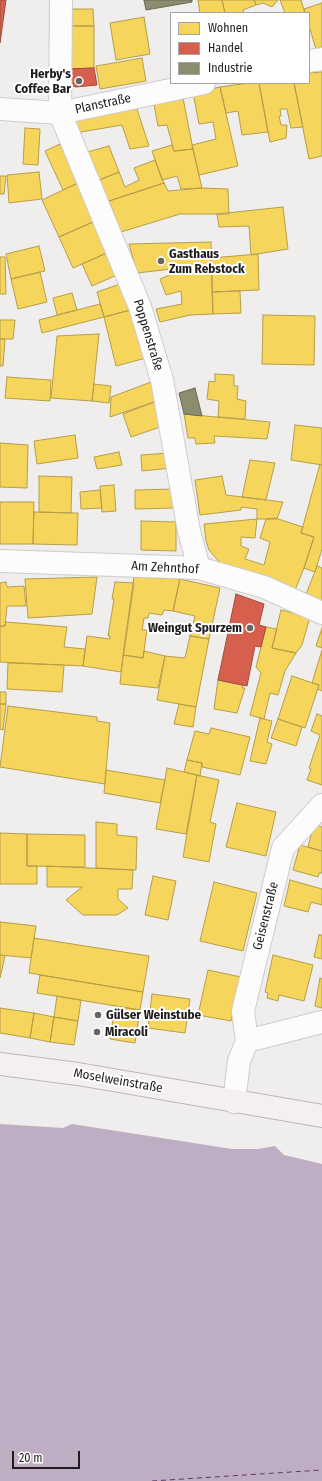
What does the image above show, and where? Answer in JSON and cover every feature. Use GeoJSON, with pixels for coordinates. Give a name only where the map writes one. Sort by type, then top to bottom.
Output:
{"type":"FeatureCollection","features":[{"type":"Feature","properties":{"kind":"main road","name":"Moselweinstraße"},"geometry":{"type":"LineString","coordinates":[[0,1064],[78,1074],[322,1116]]}},
{"type":"Feature","properties":{"kind":"street"},"geometry":{"type":"LineString","coordinates":[[60,113],[61,0]]}},
{"type":"Feature","properties":{"kind":"street"},"geometry":{"type":"LineString","coordinates":[[310,61],[322,59]]}},
{"type":"Feature","properties":{"kind":"street","name":"Planstraße"},"geometry":{"type":"LineString","coordinates":[[0,109],[60,113],[199,84]]}},
{"type":"Feature","properties":{"kind":"street","name":"Poppenstraße"},"geometry":{"type":"LineString","coordinates":[[60,113],[140,307],[162,380],[189,531],[199,568]]}},
{"type":"Feature","properties":{"kind":"street","name":"Am Zehnthof"},"geometry":{"type":"LineString","coordinates":[[0,561],[199,568],[264,587],[322,613]]}},
{"type":"Feature","properties":{"kind":"street","name":"Geisenstraße"},"geometry":{"type":"LineString","coordinates":[[247,1041],[243,1011],[283,848],[322,806]]}},
{"type":"Feature","properties":{"kind":"street"},"geometry":{"type":"LineString","coordinates":[[234,1102],[239,1061],[247,1041],[322,1022]]}},
{"type":"Feature","properties":{"kind":"shaded area"},"geometry":{"type":"Polygon","coordinates":[[[0,1124],[63,1128],[72,1124],[232,1149],[258,1149],[275,1146],[284,1155],[322,1164],[322,1481],[0,1481],[0,1124]]]}},
{"type":"Feature","properties":{"kind":"building: Wohnen"},"geometry":{"type":"Polygon","coordinates":[[[198,0],[222,0],[225,12],[200,12],[198,0]]]}},
{"type":"Feature","properties":{"kind":"building: Wohnen"},"geometry":{"type":"Polygon","coordinates":[[[222,0],[254,0],[256,5],[243,10],[244,12],[225,12],[222,0]]]}},
{"type":"Feature","properties":{"kind":"building: Wohnen"},"geometry":{"type":"Polygon","coordinates":[[[254,0],[278,0],[272,7],[263,3],[256,5],[254,0]]]}},
{"type":"Feature","properties":{"kind":"building: Wohnen"},"geometry":{"type":"Polygon","coordinates":[[[280,0],[301,0],[305,12],[285,12],[280,0]]]}},
{"type":"Feature","properties":{"kind":"building: Wohnen"},"geometry":{"type":"Polygon","coordinates":[[[322,3],[322,47],[316,49],[310,29],[310,12],[305,12],[304,9],[322,3]]]}},
{"type":"Feature","properties":{"kind":"building: Wohnen"},"geometry":{"type":"Polygon","coordinates":[[[67,9],[93,9],[94,26],[67,26],[67,9]]]}},
{"type":"Feature","properties":{"kind":"building: Wohnen"},"geometry":{"type":"Polygon","coordinates":[[[144,17],[150,54],[116,60],[110,23],[144,17]]]}},
{"type":"Feature","properties":{"kind":"building: Wohnen"},"geometry":{"type":"Polygon","coordinates":[[[67,26],[94,26],[94,68],[67,69],[67,26]]]}},
{"type":"Feature","properties":{"kind":"building: Wohnen"},"geometry":{"type":"Polygon","coordinates":[[[142,58],[146,81],[100,89],[96,66],[142,58]]]}},
{"type":"Feature","properties":{"kind":"building: Wohnen"},"geometry":{"type":"Polygon","coordinates":[[[322,72],[322,156],[309,159],[294,84],[310,84],[310,73],[322,72]]]}},
{"type":"Feature","properties":{"kind":"building: Wohnen"},"geometry":{"type":"Polygon","coordinates":[[[242,84],[259,84],[268,132],[242,135],[238,111],[226,113],[220,87],[242,84]]]}},
{"type":"Feature","properties":{"kind":"building: Wohnen"},"geometry":{"type":"Polygon","coordinates":[[[259,84],[294,84],[303,127],[291,128],[287,109],[280,109],[281,116],[279,116],[281,125],[287,125],[286,138],[270,142],[259,84]]]}},
{"type":"Feature","properties":{"kind":"building: Wohnen"},"geometry":{"type":"Polygon","coordinates":[[[220,87],[238,166],[199,175],[192,145],[216,139],[213,122],[199,124],[193,93],[220,87]]]}},
{"type":"Feature","properties":{"kind":"building: Wohnen"},"geometry":{"type":"Polygon","coordinates":[[[182,93],[193,149],[174,151],[167,125],[158,126],[153,99],[182,93]]]}},
{"type":"Feature","properties":{"kind":"building: Wohnen"},"geometry":{"type":"Polygon","coordinates":[[[134,100],[149,146],[130,149],[122,125],[75,133],[71,113],[134,100]]]}},
{"type":"Feature","properties":{"kind":"building: Wohnen"},"geometry":{"type":"Polygon","coordinates":[[[25,128],[40,129],[38,165],[23,164],[25,128]]]}},
{"type":"Feature","properties":{"kind":"building: Wohnen"},"geometry":{"type":"Polygon","coordinates":[[[60,144],[78,183],[63,190],[45,151],[60,144]]]}},
{"type":"Feature","properties":{"kind":"building: Wohnen"},"geometry":{"type":"Polygon","coordinates":[[[172,145],[174,151],[193,149],[202,188],[181,189],[177,176],[162,180],[152,151],[172,145]]]}},
{"type":"Feature","properties":{"kind":"building: Wohnen"},"geometry":{"type":"Polygon","coordinates":[[[109,146],[119,172],[97,181],[84,153],[109,146]]]}},
{"type":"Feature","properties":{"kind":"building: Wohnen"},"geometry":{"type":"Polygon","coordinates":[[[155,160],[164,183],[109,201],[97,181],[119,172],[125,187],[139,180],[134,168],[155,160]]]}},
{"type":"Feature","properties":{"kind":"building: Wohnen"},"geometry":{"type":"Polygon","coordinates":[[[39,172],[42,199],[9,203],[7,175],[39,172]]]}},
{"type":"Feature","properties":{"kind":"building: Wohnen"},"geometry":{"type":"Polygon","coordinates":[[[0,176],[6,176],[4,194],[0,194],[0,176]]]}},
{"type":"Feature","properties":{"kind":"building: Wohnen"},"geometry":{"type":"Polygon","coordinates":[[[78,183],[95,221],[59,237],[42,200],[78,183]]]}},
{"type":"Feature","properties":{"kind":"building: Wohnen"},"geometry":{"type":"Polygon","coordinates":[[[164,183],[168,191],[202,188],[228,189],[229,214],[180,214],[121,232],[109,201],[164,183]]]}},
{"type":"Feature","properties":{"kind":"building: Wohnen"},"geometry":{"type":"Polygon","coordinates":[[[283,207],[288,249],[251,255],[249,226],[219,227],[217,214],[283,207]]]}},
{"type":"Feature","properties":{"kind":"building: Wohnen"},"geometry":{"type":"Polygon","coordinates":[[[95,221],[109,252],[73,268],[59,237],[95,221]]]}},
{"type":"Feature","properties":{"kind":"building: Wohnen"},"geometry":{"type":"Polygon","coordinates":[[[211,242],[213,314],[190,315],[160,322],[156,309],[182,304],[181,291],[166,295],[160,279],[181,270],[180,268],[137,273],[129,244],[211,242]]]}},
{"type":"Feature","properties":{"kind":"building: Wohnen"},"geometry":{"type":"Polygon","coordinates":[[[39,246],[45,271],[11,279],[6,254],[39,246]]]}},
{"type":"Feature","properties":{"kind":"building: Wohnen"},"geometry":{"type":"Polygon","coordinates":[[[109,252],[119,274],[92,286],[82,264],[109,252]]]}},
{"type":"Feature","properties":{"kind":"building: Wohnen"},"geometry":{"type":"Polygon","coordinates":[[[258,254],[259,290],[212,292],[211,258],[258,254]]]}},
{"type":"Feature","properties":{"kind":"building: Wohnen"},"geometry":{"type":"Polygon","coordinates":[[[0,257],[5,257],[6,294],[0,294],[0,257]]]}},
{"type":"Feature","properties":{"kind":"building: Wohnen"},"geometry":{"type":"Polygon","coordinates":[[[40,272],[47,302],[18,309],[11,279],[40,272]]]}},
{"type":"Feature","properties":{"kind":"building: Wohnen"},"geometry":{"type":"Polygon","coordinates":[[[123,283],[134,309],[104,317],[97,292],[123,283]]]}},
{"type":"Feature","properties":{"kind":"building: Wohnen"},"geometry":{"type":"Polygon","coordinates":[[[240,291],[241,313],[213,314],[212,292],[240,291]]]}},
{"type":"Feature","properties":{"kind":"building: Wohnen"},"geometry":{"type":"Polygon","coordinates":[[[72,293],[77,310],[57,315],[53,298],[72,293]]]}},
{"type":"Feature","properties":{"kind":"building: Wohnen"},"geometry":{"type":"Polygon","coordinates":[[[100,304],[104,317],[42,333],[39,320],[100,304]]]}},
{"type":"Feature","properties":{"kind":"building: Wohnen"},"geometry":{"type":"Polygon","coordinates":[[[134,309],[146,358],[116,366],[104,317],[134,309]]]}},
{"type":"Feature","properties":{"kind":"building: Wohnen"},"geometry":{"type":"Polygon","coordinates":[[[263,315],[315,316],[314,365],[262,364],[263,315]]]}},
{"type":"Feature","properties":{"kind":"building: Wohnen"},"geometry":{"type":"Polygon","coordinates":[[[0,320],[15,320],[13,339],[0,339],[0,320]]]}},
{"type":"Feature","properties":{"kind":"building: Wohnen"},"geometry":{"type":"Polygon","coordinates":[[[99,334],[92,401],[51,398],[57,336],[99,334]]]}},
{"type":"Feature","properties":{"kind":"building: Wohnen"},"geometry":{"type":"Polygon","coordinates":[[[0,339],[5,339],[3,366],[0,366],[0,339]]]}},
{"type":"Feature","properties":{"kind":"building: Wohnen"},"geometry":{"type":"Polygon","coordinates":[[[215,374],[234,375],[234,386],[238,386],[237,399],[246,401],[245,419],[218,417],[219,401],[207,399],[209,381],[215,382],[215,374]]]}},
{"type":"Feature","properties":{"kind":"building: Wohnen"},"geometry":{"type":"Polygon","coordinates":[[[7,377],[51,380],[50,401],[5,398],[7,377]]]}},
{"type":"Feature","properties":{"kind":"building: Wohnen"},"geometry":{"type":"Polygon","coordinates":[[[151,382],[157,401],[110,417],[111,397],[151,382]]]}},
{"type":"Feature","properties":{"kind":"building: Wohnen"},"geometry":{"type":"Polygon","coordinates":[[[94,384],[111,386],[109,403],[92,401],[94,384]]]}},
{"type":"Feature","properties":{"kind":"building: Wohnen"},"geometry":{"type":"Polygon","coordinates":[[[157,401],[166,425],[131,437],[123,414],[157,401]]]}},
{"type":"Feature","properties":{"kind":"building: Wohnen"},"geometry":{"type":"Polygon","coordinates":[[[184,414],[270,422],[267,439],[214,436],[215,443],[196,444],[195,438],[188,438],[184,414]]]}},
{"type":"Feature","properties":{"kind":"building: Wohnen"},"geometry":{"type":"Polygon","coordinates":[[[295,425],[322,428],[322,465],[291,460],[295,425]]]}},
{"type":"Feature","properties":{"kind":"building: Wohnen"},"geometry":{"type":"Polygon","coordinates":[[[75,435],[78,458],[37,464],[34,441],[75,435]]]}},
{"type":"Feature","properties":{"kind":"building: Wohnen"},"geometry":{"type":"Polygon","coordinates":[[[0,443],[28,445],[27,488],[0,487],[0,443]]]}},
{"type":"Feature","properties":{"kind":"building: Wohnen"},"geometry":{"type":"Polygon","coordinates":[[[119,452],[122,465],[97,469],[94,457],[119,452]]]}},
{"type":"Feature","properties":{"kind":"building: Wohnen"},"geometry":{"type":"Polygon","coordinates":[[[169,453],[171,468],[142,471],[141,455],[169,453]]]}},
{"type":"Feature","properties":{"kind":"building: Wohnen"},"geometry":{"type":"Polygon","coordinates":[[[250,460],[275,463],[266,500],[242,497],[250,460]]]}},
{"type":"Feature","properties":{"kind":"building: Wohnen"},"geometry":{"type":"Polygon","coordinates":[[[320,464],[322,465],[322,549],[315,572],[304,568],[314,537],[301,533],[320,464]]]}},
{"type":"Feature","properties":{"kind":"building: Wohnen"},"geometry":{"type":"Polygon","coordinates":[[[39,476],[72,477],[71,513],[39,512],[39,476]]]}},
{"type":"Feature","properties":{"kind":"building: Wohnen"},"geometry":{"type":"Polygon","coordinates":[[[222,476],[226,495],[283,502],[277,519],[257,519],[257,509],[241,507],[241,510],[200,515],[195,480],[222,476]]]}},
{"type":"Feature","properties":{"kind":"building: Wohnen"},"geometry":{"type":"Polygon","coordinates":[[[114,485],[116,511],[102,512],[100,486],[114,485]]]}},
{"type":"Feature","properties":{"kind":"building: Wohnen"},"geometry":{"type":"Polygon","coordinates":[[[174,489],[175,508],[135,509],[135,490],[174,489]]]}},
{"type":"Feature","properties":{"kind":"building: Wohnen"},"geometry":{"type":"Polygon","coordinates":[[[100,490],[102,508],[81,509],[80,492],[100,490]]]}},
{"type":"Feature","properties":{"kind":"building: Wohnen"},"geometry":{"type":"Polygon","coordinates":[[[0,502],[34,502],[33,544],[0,544],[0,502]]]}},
{"type":"Feature","properties":{"kind":"building: Wohnen"},"geometry":{"type":"Polygon","coordinates":[[[34,512],[78,513],[77,545],[33,544],[34,512]]]}},
{"type":"Feature","properties":{"kind":"building: Wohnen"},"geometry":{"type":"Polygon","coordinates":[[[275,518],[303,527],[301,533],[314,537],[293,595],[221,564],[209,550],[206,541],[204,524],[257,519],[255,538],[241,537],[241,546],[249,549],[245,559],[264,565],[270,542],[260,538],[266,519],[275,518]]]}},
{"type":"Feature","properties":{"kind":"building: Wohnen"},"geometry":{"type":"Polygon","coordinates":[[[141,521],[176,522],[176,551],[141,550],[141,521]]]}},
{"type":"Feature","properties":{"kind":"building: Wohnen"},"geometry":{"type":"Polygon","coordinates":[[[317,566],[322,568],[322,603],[305,597],[317,566]]]}},
{"type":"Feature","properties":{"kind":"building: Wohnen"},"geometry":{"type":"Polygon","coordinates":[[[97,577],[92,614],[28,618],[25,579],[97,577]]]}},
{"type":"Feature","properties":{"kind":"building: Wohnen"},"geometry":{"type":"Polygon","coordinates":[[[134,577],[180,579],[173,611],[164,610],[162,615],[149,613],[148,618],[144,618],[142,630],[147,630],[143,658],[123,655],[134,577]]]}},
{"type":"Feature","properties":{"kind":"building: Wohnen"},"geometry":{"type":"Polygon","coordinates":[[[180,579],[220,588],[209,639],[190,636],[195,616],[173,611],[180,579]]]}},
{"type":"Feature","properties":{"kind":"building: Wohnen"},"geometry":{"type":"Polygon","coordinates":[[[6,582],[7,587],[24,586],[26,606],[7,606],[5,626],[0,626],[0,583],[6,582]]]}},
{"type":"Feature","properties":{"kind":"building: Wohnen"},"geometry":{"type":"Polygon","coordinates":[[[115,582],[134,583],[121,672],[83,666],[87,636],[110,639],[110,636],[108,636],[115,582]]]}},
{"type":"Feature","properties":{"kind":"building: Wohnen"},"geometry":{"type":"Polygon","coordinates":[[[281,610],[310,617],[302,645],[296,653],[272,648],[281,610]]]}},
{"type":"Feature","properties":{"kind":"building: Wohnen"},"geometry":{"type":"Polygon","coordinates":[[[6,622],[67,627],[64,647],[85,649],[83,666],[0,662],[0,626],[5,626],[6,622]]]}},
{"type":"Feature","properties":{"kind":"building: Wohnen"},"geometry":{"type":"Polygon","coordinates":[[[266,627],[277,629],[272,648],[296,653],[285,671],[278,695],[270,693],[264,719],[250,715],[261,673],[256,667],[266,627]]]}},
{"type":"Feature","properties":{"kind":"building: Wohnen"},"geometry":{"type":"Polygon","coordinates":[[[322,628],[322,648],[316,646],[322,628]]]}},
{"type":"Feature","properties":{"kind":"building: Wohnen"},"geometry":{"type":"Polygon","coordinates":[[[190,636],[209,639],[196,707],[157,700],[165,656],[185,658],[190,636]]]}},
{"type":"Feature","properties":{"kind":"building: Wohnen"},"geometry":{"type":"Polygon","coordinates":[[[322,650],[322,691],[318,689],[319,685],[312,683],[322,650]]]}},
{"type":"Feature","properties":{"kind":"building: Wohnen"},"geometry":{"type":"Polygon","coordinates":[[[144,651],[165,656],[158,688],[120,684],[123,655],[143,658],[144,651]]]}},
{"type":"Feature","properties":{"kind":"building: Wohnen"},"geometry":{"type":"Polygon","coordinates":[[[8,663],[64,665],[62,692],[7,689],[8,663]]]}},
{"type":"Feature","properties":{"kind":"building: Wohnen"},"geometry":{"type":"Polygon","coordinates":[[[292,676],[319,685],[305,728],[278,719],[292,676]]]}},
{"type":"Feature","properties":{"kind":"building: Wohnen"},"geometry":{"type":"Polygon","coordinates":[[[218,680],[243,685],[242,688],[245,688],[237,713],[214,709],[218,680]]]}},
{"type":"Feature","properties":{"kind":"building: Wohnen"},"geometry":{"type":"Polygon","coordinates":[[[0,692],[6,692],[6,704],[0,704],[0,692]]]}},
{"type":"Feature","properties":{"kind":"building: Wohnen"},"geometry":{"type":"Polygon","coordinates":[[[0,704],[6,704],[3,730],[0,729],[0,704]]]}},
{"type":"Feature","properties":{"kind":"building: Wohnen"},"geometry":{"type":"Polygon","coordinates":[[[179,704],[196,707],[193,727],[174,724],[179,704]]]}},
{"type":"Feature","properties":{"kind":"building: Wohnen"},"geometry":{"type":"Polygon","coordinates":[[[8,706],[97,717],[97,721],[110,723],[105,784],[0,767],[8,706]]]}},
{"type":"Feature","properties":{"kind":"building: Wohnen"},"geometry":{"type":"Polygon","coordinates":[[[317,714],[322,716],[322,785],[307,780],[311,769],[309,768],[320,735],[311,731],[317,714]]]}},
{"type":"Feature","properties":{"kind":"building: Wohnen"},"geometry":{"type":"Polygon","coordinates":[[[260,718],[272,721],[267,742],[272,744],[266,764],[250,761],[260,718]]]}},
{"type":"Feature","properties":{"kind":"building: Wohnen"},"geometry":{"type":"Polygon","coordinates":[[[278,719],[302,727],[296,746],[271,738],[278,719]]]}},
{"type":"Feature","properties":{"kind":"building: Wohnen"},"geometry":{"type":"Polygon","coordinates":[[[211,728],[250,737],[240,775],[202,767],[202,763],[187,760],[195,731],[209,734],[211,728]]]}},
{"type":"Feature","properties":{"kind":"building: Wohnen"},"geometry":{"type":"Polygon","coordinates":[[[187,760],[202,763],[200,776],[184,772],[187,760]]]}},
{"type":"Feature","properties":{"kind":"building: Wohnen"},"geometry":{"type":"Polygon","coordinates":[[[167,768],[197,775],[186,834],[156,829],[167,768]]]}},
{"type":"Feature","properties":{"kind":"building: Wohnen"},"geometry":{"type":"Polygon","coordinates":[[[106,770],[165,780],[160,803],[104,793],[106,770]]]}},
{"type":"Feature","properties":{"kind":"building: Wohnen"},"geometry":{"type":"Polygon","coordinates":[[[197,775],[219,780],[210,822],[216,824],[209,862],[183,857],[197,775]]]}},
{"type":"Feature","properties":{"kind":"building: Wohnen"},"geometry":{"type":"Polygon","coordinates":[[[237,803],[276,812],[266,856],[226,847],[237,803]]]}},
{"type":"Feature","properties":{"kind":"building: Wohnen"},"geometry":{"type":"Polygon","coordinates":[[[96,822],[117,824],[117,835],[137,837],[136,870],[96,868],[96,822]]]}},
{"type":"Feature","properties":{"kind":"building: Wohnen"},"geometry":{"type":"Polygon","coordinates":[[[314,824],[322,827],[322,851],[308,847],[314,824]]]}},
{"type":"Feature","properties":{"kind":"building: Wohnen"},"geometry":{"type":"Polygon","coordinates":[[[0,833],[27,834],[27,866],[37,866],[37,884],[0,884],[0,833]]]}},
{"type":"Feature","properties":{"kind":"building: Wohnen"},"geometry":{"type":"Polygon","coordinates":[[[27,834],[85,835],[85,867],[27,866],[27,834]]]}},
{"type":"Feature","properties":{"kind":"building: Wohnen"},"geometry":{"type":"Polygon","coordinates":[[[300,845],[322,851],[322,873],[319,873],[318,877],[293,870],[300,845]]]}},
{"type":"Feature","properties":{"kind":"building: Wohnen"},"geometry":{"type":"Polygon","coordinates":[[[47,866],[133,870],[132,889],[118,889],[118,899],[128,908],[117,915],[83,915],[66,900],[82,887],[47,887],[47,866]]]}},
{"type":"Feature","properties":{"kind":"building: Wohnen"},"geometry":{"type":"Polygon","coordinates":[[[153,876],[176,881],[168,920],[145,915],[153,876]]]}},
{"type":"Feature","properties":{"kind":"building: Wohnen"},"geometry":{"type":"Polygon","coordinates":[[[290,880],[322,889],[322,905],[311,902],[308,912],[284,906],[290,880]]]}},
{"type":"Feature","properties":{"kind":"building: Wohnen"},"geometry":{"type":"Polygon","coordinates":[[[214,882],[257,893],[243,951],[200,941],[214,882]]]}},
{"type":"Feature","properties":{"kind":"building: Wohnen"},"geometry":{"type":"Polygon","coordinates":[[[0,922],[36,926],[31,958],[0,955],[0,922]]]}},
{"type":"Feature","properties":{"kind":"building: Wohnen"},"geometry":{"type":"Polygon","coordinates":[[[319,935],[322,935],[322,959],[314,957],[319,935]]]}},
{"type":"Feature","properties":{"kind":"building: Wohnen"},"geometry":{"type":"Polygon","coordinates":[[[34,938],[149,956],[143,992],[29,973],[34,938]]]}},
{"type":"Feature","properties":{"kind":"building: Wohnen"},"geometry":{"type":"Polygon","coordinates":[[[0,955],[5,956],[0,978],[0,955]]]}},
{"type":"Feature","properties":{"kind":"building: Wohnen"},"geometry":{"type":"Polygon","coordinates":[[[273,955],[313,965],[304,1001],[279,995],[278,1001],[267,998],[268,993],[265,992],[273,955]]]}},
{"type":"Feature","properties":{"kind":"building: Wohnen"},"geometry":{"type":"Polygon","coordinates":[[[208,970],[241,977],[231,1021],[198,1015],[208,970]]]}},
{"type":"Feature","properties":{"kind":"building: Wohnen"},"geometry":{"type":"Polygon","coordinates":[[[40,975],[143,992],[140,1010],[37,993],[40,975]]]}},
{"type":"Feature","properties":{"kind":"building: Wohnen"},"geometry":{"type":"Polygon","coordinates":[[[320,978],[322,979],[322,1008],[315,1006],[320,978]]]}},
{"type":"Feature","properties":{"kind":"building: Wohnen"},"geometry":{"type":"Polygon","coordinates":[[[152,994],[190,999],[185,1033],[148,1028],[152,994]]]}},
{"type":"Feature","properties":{"kind":"building: Wohnen"},"geometry":{"type":"Polygon","coordinates":[[[57,996],[81,1000],[78,1021],[54,1017],[57,996]]]}},
{"type":"Feature","properties":{"kind":"building: Wohnen"},"geometry":{"type":"Polygon","coordinates":[[[115,1006],[140,1010],[135,1043],[110,1039],[115,1006]]]}},
{"type":"Feature","properties":{"kind":"building: Wohnen"},"geometry":{"type":"Polygon","coordinates":[[[0,1008],[34,1013],[30,1038],[0,1033],[0,1008]]]}},
{"type":"Feature","properties":{"kind":"building: Wohnen"},"geometry":{"type":"Polygon","coordinates":[[[34,1013],[54,1017],[50,1042],[30,1038],[34,1013]]]}},
{"type":"Feature","properties":{"kind":"building: Wohnen"},"geometry":{"type":"Polygon","coordinates":[[[54,1017],[78,1021],[74,1045],[50,1042],[54,1017]]]}},
{"type":"Feature","properties":{"kind":"building: Handel"},"geometry":{"type":"Polygon","coordinates":[[[0,0],[6,0],[0,43],[0,0]]]}},
{"type":"Feature","properties":{"kind":"building: Handel"},"geometry":{"type":"Polygon","coordinates":[[[94,68],[97,85],[76,87],[70,85],[67,69],[94,68]]]}},
{"type":"Feature","properties":{"kind":"building: Handel"},"geometry":{"type":"Polygon","coordinates":[[[236,594],[264,604],[259,625],[266,627],[261,647],[255,646],[247,686],[218,680],[236,594]]]}},
{"type":"Feature","properties":{"kind":"building: Industrie"},"geometry":{"type":"Polygon","coordinates":[[[144,0],[192,0],[192,2],[146,10],[144,0]]]}},
{"type":"Feature","properties":{"kind":"building: Industrie"},"geometry":{"type":"Polygon","coordinates":[[[195,388],[202,416],[184,414],[179,393],[195,388]]]}},
{"type":"Feature","properties":{"kind":"ferry route"},"geometry":{"type":"LineString","coordinates":[[152,1481],[322,1470]]}},
{"type":"Feature","properties":{"kind":"place","name":"Herby's Coffee Bar"},"geometry":{"type":"Point","coordinates":[79,81]}},
{"type":"Feature","properties":{"kind":"place","name":"Gasthaus Zum Rebstock"},"geometry":{"type":"Point","coordinates":[161,261]}},
{"type":"Feature","properties":{"kind":"place","name":"Weingut Spurzem"},"geometry":{"type":"Point","coordinates":[250,628]}},
{"type":"Feature","properties":{"kind":"place","name":"Gülser Weinstube"},"geometry":{"type":"Point","coordinates":[98,1015]}},
{"type":"Feature","properties":{"kind":"place","name":"Miracoli"},"geometry":{"type":"Point","coordinates":[97,1032]}}]}
